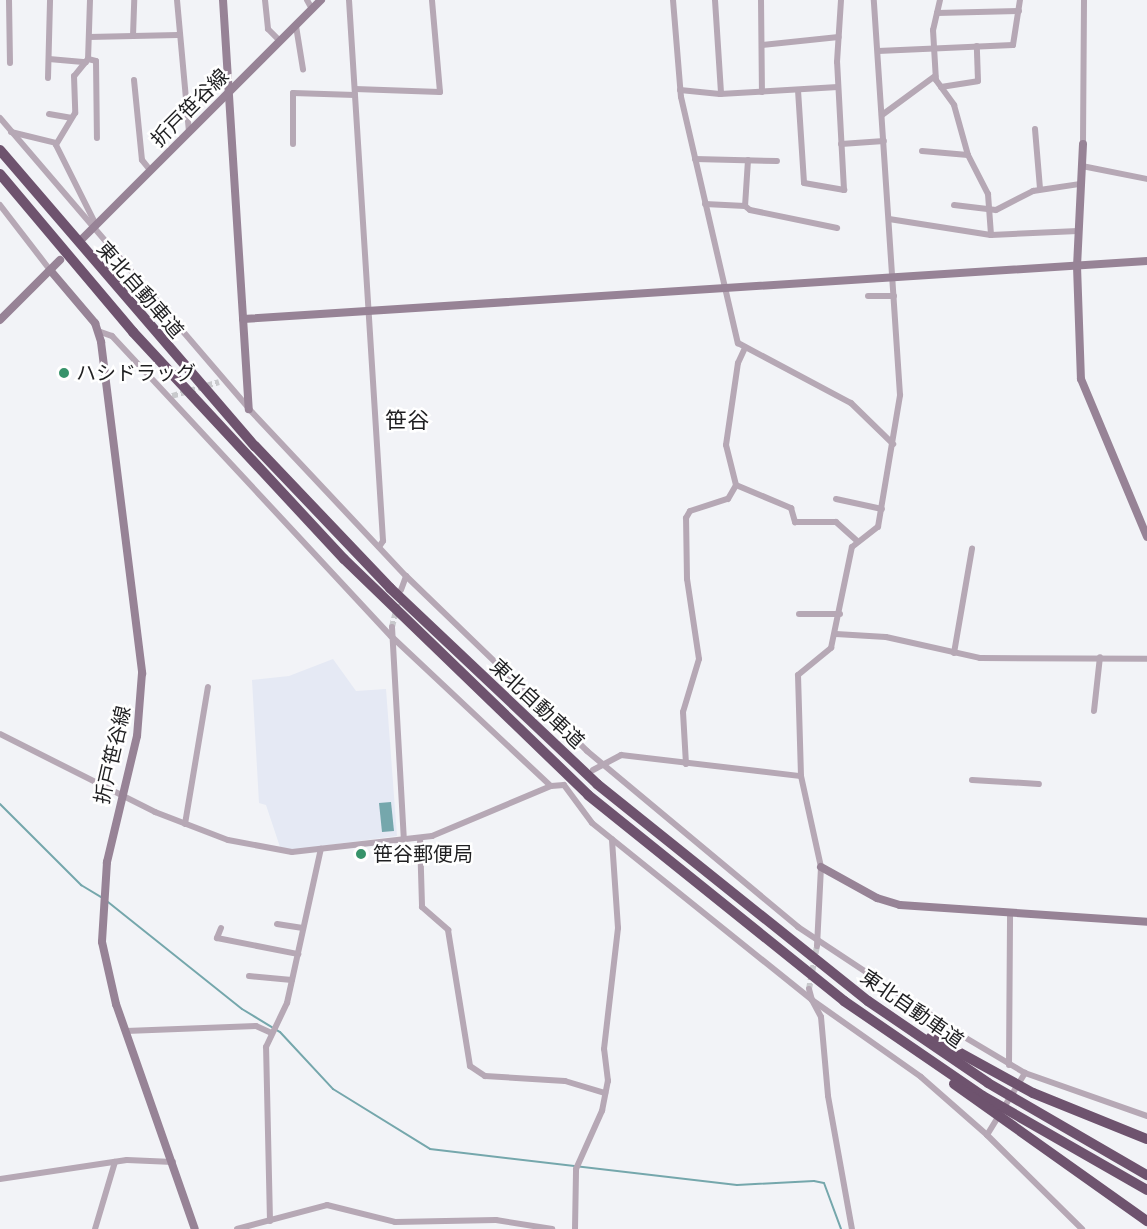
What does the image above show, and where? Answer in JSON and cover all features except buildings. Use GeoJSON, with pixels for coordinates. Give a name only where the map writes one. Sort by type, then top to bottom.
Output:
{"type":"FeatureCollection","features":[{"type":"Feature","properties":{"kind":"highway","name":"東北自動車道"},"geometry":{"type":"LineString","coordinates":[[0,150],[175,358],[390,588],[597,784],[868,1001],[991,1078],[1028,1107],[1147,1175]]}},
{"type":"Feature","properties":{"kind":"highway","name":"東北自動車道"},"geometry":{"type":"LineString","coordinates":[[0,174],[209,416],[432,648],[597,802],[844,1001],[1016,1122]]}},
{"type":"Feature","properties":{"kind":"highway"},"geometry":{"type":"LineString","coordinates":[[991,1078],[1147,1139]]}},
{"type":"Feature","properties":{"kind":"highway"},"geometry":{"type":"LineString","coordinates":[[1016,1122],[1147,1190]]}},
{"type":"Feature","properties":{"kind":"highway"},"geometry":{"type":"LineString","coordinates":[[1016,1122],[1147,1221]]}},
{"type":"Feature","properties":{"kind":"street"},"geometry":{"type":"LineString","coordinates":[[48,78],[50,0]]}},
{"type":"Feature","properties":{"kind":"street"},"geometry":{"type":"LineString","coordinates":[[56,143],[71,118],[74,76],[87,60],[90,0]]}},
{"type":"Feature","properties":{"kind":"street"},"geometry":{"type":"LineString","coordinates":[[133,36],[134,0]]}},
{"type":"Feature","properties":{"kind":"street"},"geometry":{"type":"LineString","coordinates":[[177,0],[178,35],[189,132]]}},
{"type":"Feature","properties":{"kind":"street"},"geometry":{"type":"LineString","coordinates":[[223,0],[249,409]]}},
{"type":"Feature","properties":{"kind":"street"},"geometry":{"type":"LineString","coordinates":[[265,0],[268,29],[280,41]]}},
{"type":"Feature","properties":{"kind":"street"},"geometry":{"type":"LineString","coordinates":[[307,0],[312,9]]}},
{"type":"Feature","properties":{"kind":"street","name":"折戸笹谷線"},"geometry":{"type":"LineString","coordinates":[[82,239],[321,0]]}},
{"type":"Feature","properties":{"kind":"street"},"geometry":{"type":"LineString","coordinates":[[349,0],[383,541],[379,547]]}},
{"type":"Feature","properties":{"kind":"street"},"geometry":{"type":"LineString","coordinates":[[292,144],[293,93],[440,92],[432,0]]}},
{"type":"Feature","properties":{"kind":"street"},"geometry":{"type":"LineString","coordinates":[[673,0],[680,90],[734,331],[745,348],[851,403],[893,444]]}},
{"type":"Feature","properties":{"kind":"street"},"geometry":{"type":"LineString","coordinates":[[715,0],[721,94]]}},
{"type":"Feature","properties":{"kind":"street"},"geometry":{"type":"LineString","coordinates":[[761,0],[762,92]]}},
{"type":"Feature","properties":{"kind":"street"},"geometry":{"type":"LineString","coordinates":[[798,90],[804,183],[844,190],[838,87],[841,0]]}},
{"type":"Feature","properties":{"kind":"street"},"geometry":{"type":"LineString","coordinates":[[818,943],[821,867],[801,776],[798,675],[825,656],[836,634],[856,540],[878,527],[900,395],[874,0]]}},
{"type":"Feature","properties":{"kind":"street"},"geometry":{"type":"LineString","coordinates":[[940,0],[934,48],[935,76],[954,105],[968,155],[990,210],[991,235]]}},
{"type":"Feature","properties":{"kind":"street"},"geometry":{"type":"LineString","coordinates":[[878,51],[1013,45],[1020,0]]}},
{"type":"Feature","properties":{"kind":"street"},"geometry":{"type":"LineString","coordinates":[[1084,0],[1083,144],[1077,266],[1081,379],[1147,537]]}},
{"type":"Feature","properties":{"kind":"street"},"geometry":{"type":"LineString","coordinates":[[0,3],[8,2],[10,63]]}},
{"type":"Feature","properties":{"kind":"street"},"geometry":{"type":"LineString","coordinates":[[937,13],[1018,11]]}},
{"type":"Feature","properties":{"kind":"street"},"geometry":{"type":"LineString","coordinates":[[296,26],[303,69]]}},
{"type":"Feature","properties":{"kind":"street"},"geometry":{"type":"LineString","coordinates":[[89,37],[178,35]]}},
{"type":"Feature","properties":{"kind":"street"},"geometry":{"type":"LineString","coordinates":[[762,45],[839,37]]}},
{"type":"Feature","properties":{"kind":"street"},"geometry":{"type":"LineString","coordinates":[[941,87],[978,81],[977,46]]}},
{"type":"Feature","properties":{"kind":"street"},"geometry":{"type":"LineString","coordinates":[[49,59],[96,61],[97,138]]}},
{"type":"Feature","properties":{"kind":"street"},"geometry":{"type":"LineString","coordinates":[[882,115],[935,76]]}},
{"type":"Feature","properties":{"kind":"street"},"geometry":{"type":"LineString","coordinates":[[134,80],[142,160],[150,170]]}},
{"type":"Feature","properties":{"kind":"street"},"geometry":{"type":"LineString","coordinates":[[680,90],[721,94],[838,87]]}},
{"type":"Feature","properties":{"kind":"street"},"geometry":{"type":"LineString","coordinates":[[49,114],[71,118]]}},
{"type":"Feature","properties":{"kind":"street"},"geometry":{"type":"LineString","coordinates":[[0,118],[94,227],[220,381],[406,576],[603,763],[818,943],[1009,1065],[1025,1073],[1147,1116]]}},
{"type":"Feature","properties":{"kind":"street"},"geometry":{"type":"LineString","coordinates":[[1035,129],[1040,189]]}},
{"type":"Feature","properties":{"kind":"street"},"geometry":{"type":"LineString","coordinates":[[11,132],[56,143]]}},
{"type":"Feature","properties":{"kind":"street"},"geometry":{"type":"LineString","coordinates":[[841,144],[884,141]]}},
{"type":"Feature","properties":{"kind":"street"},"geometry":{"type":"LineString","coordinates":[[56,143],[94,227]]}},
{"type":"Feature","properties":{"kind":"street"},"geometry":{"type":"LineString","coordinates":[[922,151],[968,155]]}},
{"type":"Feature","properties":{"kind":"street"},"geometry":{"type":"LineString","coordinates":[[695,159],[777,161]]}},
{"type":"Feature","properties":{"kind":"street"},"geometry":{"type":"LineString","coordinates":[[745,206],[748,160]]}},
{"type":"Feature","properties":{"kind":"street"},"geometry":{"type":"LineString","coordinates":[[1082,166],[1147,179]]}},
{"type":"Feature","properties":{"kind":"street"},"geometry":{"type":"LineString","coordinates":[[954,205],[990,210],[1040,189],[1080,184]]}},
{"type":"Feature","properties":{"kind":"street"},"geometry":{"type":"LineString","coordinates":[[705,204],[745,206],[837,228]]}},
{"type":"Feature","properties":{"kind":"street"},"geometry":{"type":"LineString","coordinates":[[0,205],[98,331],[112,336],[391,636],[551,786]]}},
{"type":"Feature","properties":{"kind":"street"},"geometry":{"type":"LineString","coordinates":[[889,219],[991,235],[1078,231]]}},
{"type":"Feature","properties":{"kind":"street"},"geometry":{"type":"LineString","coordinates":[[0,320],[60,260]]}},
{"type":"Feature","properties":{"kind":"street"},"geometry":{"type":"LineString","coordinates":[[243,319],[1147,261]]}},
{"type":"Feature","properties":{"kind":"street"},"geometry":{"type":"LineString","coordinates":[[868,296],[894,296]]}},
{"type":"Feature","properties":{"kind":"street","name":"折戸笹谷線"},"geometry":{"type":"LineString","coordinates":[[98,331],[142,673],[137,736],[120,795],[101,918],[106,968],[195,1229]]}},
{"type":"Feature","properties":{"kind":"street"},"geometry":{"type":"LineString","coordinates":[[686,764],[683,712],[699,659],[686,570],[686,518],[690,511],[730,498],[736,485],[726,445],[738,363],[745,348]]}},
{"type":"Feature","properties":{"kind":"street"},"geometry":{"type":"LineString","coordinates":[[736,485],[790,508],[795,522],[836,522],[856,540]]}},
{"type":"Feature","properties":{"kind":"street"},"geometry":{"type":"LineString","coordinates":[[836,499],[882,509]]}},
{"type":"Feature","properties":{"kind":"street"},"geometry":{"type":"LineString","coordinates":[[954,653],[972,549]]}},
{"type":"Feature","properties":{"kind":"street"},"geometry":{"type":"LineString","coordinates":[[401,590],[406,576]]}},
{"type":"Feature","properties":{"kind":"street"},"geometry":{"type":"LineString","coordinates":[[799,614],[840,614]]}},
{"type":"Feature","properties":{"kind":"street"},"geometry":{"type":"LineString","coordinates":[[392,627],[404,839]]}},
{"type":"Feature","properties":{"kind":"street"},"geometry":{"type":"LineString","coordinates":[[836,634],[886,638],[980,658],[1147,659]]}},
{"type":"Feature","properties":{"kind":"street"},"geometry":{"type":"LineString","coordinates":[[1094,711],[1100,657]]}},
{"type":"Feature","properties":{"kind":"street"},"geometry":{"type":"LineString","coordinates":[[186,824],[208,687]]}},
{"type":"Feature","properties":{"kind":"street"},"geometry":{"type":"LineString","coordinates":[[0,734],[120,795],[186,824],[248,846],[321,849],[420,838],[445,832],[551,786],[566,784],[612,839],[812,1000],[921,1077],[987,1135],[1082,1229]]}},
{"type":"Feature","properties":{"kind":"street"},"geometry":{"type":"LineString","coordinates":[[593,770],[621,755],[801,776]]}},
{"type":"Feature","properties":{"kind":"street"},"geometry":{"type":"LineString","coordinates":[[972,780],[1039,784]]}},
{"type":"Feature","properties":{"kind":"street"},"geometry":{"type":"LineString","coordinates":[[420,838],[422,907],[448,930],[467,1053],[475,1071],[565,1081],[605,1094]]}},
{"type":"Feature","properties":{"kind":"street"},"geometry":{"type":"LineString","coordinates":[[575,1229],[576,1169],[605,1094],[604,1049],[618,928],[612,839]]}},
{"type":"Feature","properties":{"kind":"street"},"geometry":{"type":"LineString","coordinates":[[270,1221],[266,1047],[279,1024],[292,980],[321,849]]}},
{"type":"Feature","properties":{"kind":"street"},"geometry":{"type":"LineString","coordinates":[[821,867],[887,902],[1010,915],[1147,922]]}},
{"type":"Feature","properties":{"kind":"street"},"geometry":{"type":"LineString","coordinates":[[1009,1065],[1010,915]]}},
{"type":"Feature","properties":{"kind":"street"},"geometry":{"type":"LineString","coordinates":[[277,924],[303,928]]}},
{"type":"Feature","properties":{"kind":"street"},"geometry":{"type":"LineString","coordinates":[[220,928],[217,938],[298,954]]}},
{"type":"Feature","properties":{"kind":"street"},"geometry":{"type":"LineString","coordinates":[[249,976],[292,980]]}},
{"type":"Feature","properties":{"kind":"street"},"geometry":{"type":"LineString","coordinates":[[809,989],[821,1017],[831,1118],[852,1229]]}},
{"type":"Feature","properties":{"kind":"street"},"geometry":{"type":"LineString","coordinates":[[126,1031],[256,1026],[272,1033]]}},
{"type":"Feature","properties":{"kind":"street"},"geometry":{"type":"LineString","coordinates":[[987,1135],[1025,1073]]}},
{"type":"Feature","properties":{"kind":"street"},"geometry":{"type":"LineString","coordinates":[[95,1229],[115,1162]]}},
{"type":"Feature","properties":{"kind":"street"},"geometry":{"type":"LineString","coordinates":[[0,1179],[115,1162],[173,1162]]}},
{"type":"Feature","properties":{"kind":"street"},"geometry":{"type":"LineString","coordinates":[[237,1229],[327,1204],[395,1222],[496,1220],[548,1229]]}},
{"type":"Feature","properties":{"kind":"shaded area"},"geometry":{"type":"Polygon","coordinates":[[[333,659],[356,691],[386,689],[397,836],[291,850],[280,847],[266,805],[259,803],[252,680],[289,676],[333,659]]]}},
{"type":"Feature","properties":{"kind":"water"},"geometry":{"type":"Polygon","coordinates":[[[391,802],[394,831],[382,832],[379,803],[391,802]]]}},
{"type":"Feature","properties":{"kind":"waterway"},"geometry":{"type":"LineString","coordinates":[[0,804],[81,885],[101,897]]}},
{"type":"Feature","properties":{"kind":"waterway"},"geometry":{"type":"LineString","coordinates":[[108,902],[242,1009],[280,1032],[333,1089],[430,1149],[737,1185],[814,1181],[824,1183],[841,1229]]}},
{"type":"Feature","properties":{"kind":"tunnel"},"geometry":{"type":"LineString","coordinates":[[172,396],[219,382]]}},
{"type":"Feature","properties":{"kind":"tunnel"},"geometry":{"type":"LineString","coordinates":[[392,627],[400,596]]}},
{"type":"Feature","properties":{"kind":"tunnel"},"geometry":{"type":"LineString","coordinates":[[809,989],[817,946]]}},
{"type":"Feature","properties":{"kind":"place","name":"ハシドラッグ"},"geometry":{"type":"Point","coordinates":[64,373]}},
{"type":"Feature","properties":{"kind":"place","name":"笹谷郵便局"},"geometry":{"type":"Point","coordinates":[361,854]}},
{"type":"Feature","properties":{"kind":"district","name":"笹谷"},"geometry":{"type":"Point","coordinates":[407,421]}}]}
